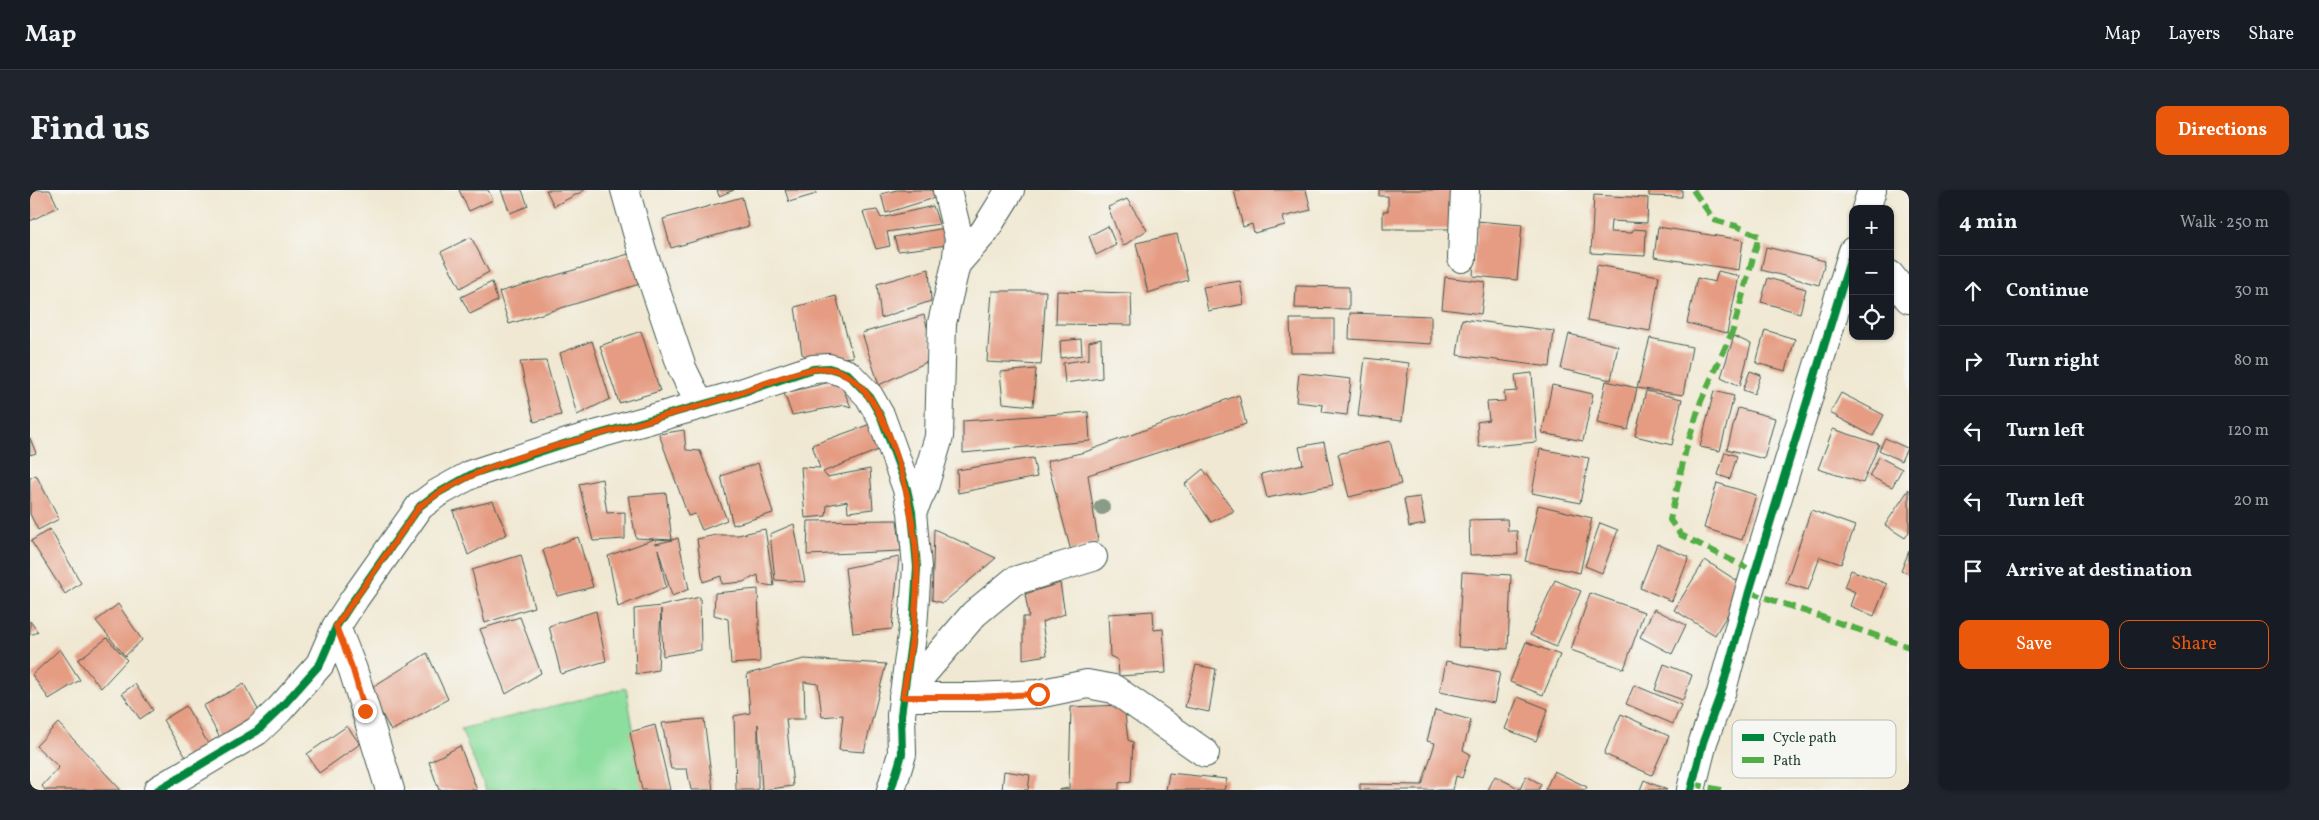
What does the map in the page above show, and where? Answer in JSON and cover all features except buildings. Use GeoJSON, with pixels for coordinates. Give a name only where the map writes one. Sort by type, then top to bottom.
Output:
{"type":"FeatureCollection","features":[{"type":"Feature","properties":{"kind":"street"},"geometry":{"type":"LineString","coordinates":[[625,190],[642,250],[682,368],[700,405]]}},
{"type":"Feature","properties":{"kind":"street"},"geometry":{"type":"LineString","coordinates":[[912,512],[924,487],[939,437],[942,323],[956,264],[959,239],[947,190]]}},
{"type":"Feature","properties":{"kind":"street"},"geometry":{"type":"LineString","coordinates":[[956,264],[984,232],[1010,190]]}},
{"type":"Feature","properties":{"kind":"street"},"geometry":{"type":"LineString","coordinates":[[1462,258],[1465,190]]}},
{"type":"Feature","properties":{"kind":"street"},"geometry":{"type":"LineString","coordinates":[[1867,205],[1872,190]]}},
{"type":"Feature","properties":{"kind":"street"},"geometry":{"type":"LineString","coordinates":[[1691,790],[1703,742],[1721,693],[1749,592],[1849,264]]}},
{"type":"Feature","properties":{"kind":"street"},"geometry":{"type":"LineString","coordinates":[[1894,280],[1909,299]]}},
{"type":"Feature","properties":{"kind":"street"},"geometry":{"type":"LineString","coordinates":[[158,790],[257,731],[320,664],[336,626],[420,506],[436,494],[472,474],[567,443],[813,370],[829,368],[848,374],[869,396],[881,417],[908,489],[912,512],[917,566],[913,628],[901,714],[902,754],[891,790]]}},
{"type":"Feature","properties":{"kind":"street"},"geometry":{"type":"LineString","coordinates":[[903,697],[974,614],[1014,581],[1093,557]]}},
{"type":"Feature","properties":{"kind":"street"},"geometry":{"type":"LineString","coordinates":[[336,626],[353,670],[390,790]]}},
{"type":"Feature","properties":{"kind":"street"},"geometry":{"type":"LineString","coordinates":[[903,697],[975,697],[1038,694],[1087,684],[1105,687],[1114,689],[1205,753]]}},
{"type":"Feature","properties":{"kind":"green space"},"geometry":{"type":"Polygon","coordinates":[[[626,688],[644,790],[486,790],[461,729],[626,688]]]}},
{"type":"Feature","properties":{"kind":"marked path"},"geometry":{"type":"LineString","coordinates":[[1693,190],[1714,220],[1736,226],[1759,236],[1733,330],[1701,401],[1686,449],[1670,520],[1681,535],[1747,568]]}},
{"type":"Feature","properties":{"kind":"marked path"},"geometry":{"type":"LineString","coordinates":[[1749,592],[1909,647]]}},
{"type":"Feature","properties":{"kind":"marked path"},"geometry":{"type":"LineString","coordinates":[[1692,784],[1721,790]]}},
{"type":"Feature","properties":{"kind":"cycle path"},"geometry":{"type":"LineString","coordinates":[[1691,790],[1703,742],[1721,693],[1749,592],[1849,264]]}},
{"type":"Feature","properties":{"kind":"cycle path"},"geometry":{"type":"LineString","coordinates":[[158,790],[257,731],[279,710],[320,664],[336,627],[355,598],[420,506],[436,494],[472,474],[567,443],[729,397],[813,369],[829,368],[848,374],[869,396],[881,417],[907,489],[912,512],[917,567],[913,628],[901,715],[902,754],[891,790]]}},
{"type":"Feature","properties":{"kind":"route"},"geometry":{"type":"LineString","coordinates":[[365,711],[353,670],[336,626],[420,506],[436,494],[472,474],[567,443],[729,397],[779,379],[829,368],[848,374],[869,396],[881,417],[908,489],[917,566],[913,628],[903,697],[975,697],[1038,694]]}}]}
